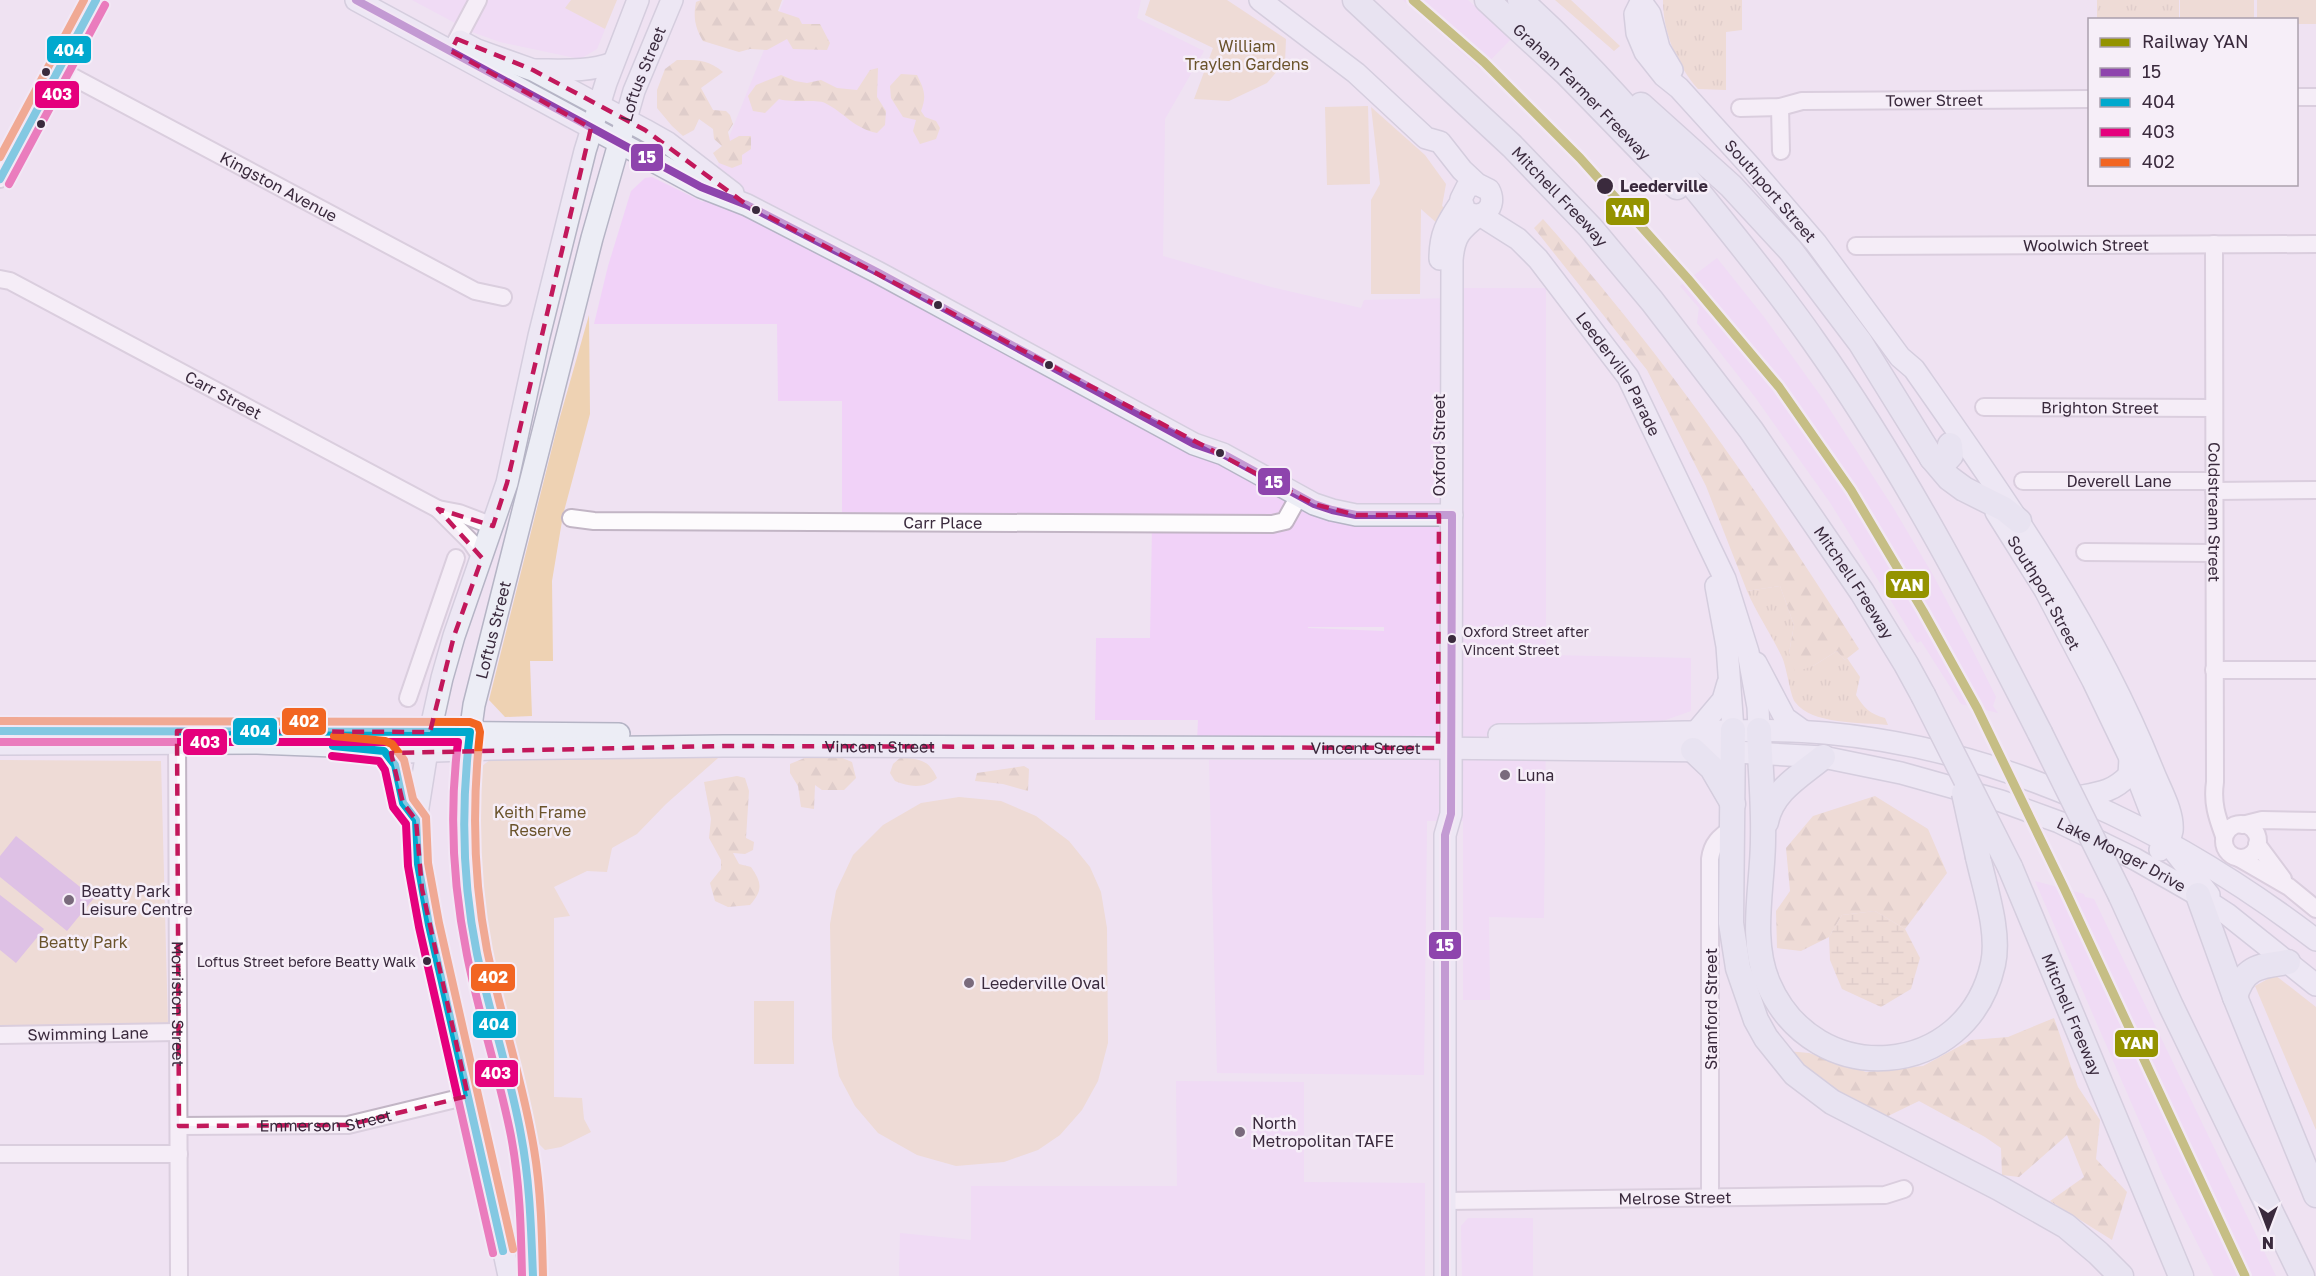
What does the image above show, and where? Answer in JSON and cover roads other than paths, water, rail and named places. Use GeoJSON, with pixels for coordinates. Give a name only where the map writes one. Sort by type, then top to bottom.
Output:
{"type":"FeatureCollection","features":[{"type":"Feature","properties":{"kind":"highway","name":"Mitchell Freeway"},"geometry":{"type":"LineString","coordinates":[[1355,0],[1512,146],[1590,227],[1652,301],[1751,430],[1862,592],[1923,695],[2010,867],[2181,1276]]}},
{"type":"Feature","properties":{"kind":"highway","name":"Graham Farmer Freeway"},"geometry":{"type":"LineString","coordinates":[[1487,0],[1566,73],[1776,287]]}},
{"type":"Feature","properties":{"kind":"highway"},"geometry":{"type":"LineString","coordinates":[[1520,0],[1731,186],[1791,251],[1860,342],[1941,452],[1949,478],[1964,489],[2004,509],[2019,521]]}},
{"type":"Feature","properties":{"kind":"highway"},"geometry":{"type":"LineString","coordinates":[[1564,39],[1668,154],[1776,287],[1860,410],[1921,509],[1964,585],[2121,896],[2171,1006],[2302,1276]]}},
{"type":"Feature","properties":{"kind":"highway"},"geometry":{"type":"LineString","coordinates":[[1733,740],[1731,923],[1738,968],[1756,1020],[1780,1058],[1812,1088],[1842,1108],[1999,1188],[2066,1226],[2120,1275]]}},
{"type":"Feature","properties":{"kind":"highway"},"geometry":{"type":"LineString","coordinates":[[1695,741],[1733,804]]}},
{"type":"Feature","properties":{"kind":"highway"},"geometry":{"type":"LineString","coordinates":[[1759,741],[1763,839],[1759,931],[1767,981],[1789,1018],[1803,1032],[1821,1045],[1842,1054],[1864,1059],[1885,1059],[1924,1050],[1961,1027],[1979,1002],[1993,963],[1991,914],[1957,759]]}},
{"type":"Feature","properties":{"kind":"highway"},"geometry":{"type":"LineString","coordinates":[[1763,839],[1768,813],[1780,792],[1823,757]]}},
{"type":"Feature","properties":{"kind":"highway"},"geometry":{"type":"LineString","coordinates":[[2194,884],[2235,997],[2316,1196]]}},
{"type":"Feature","properties":{"kind":"highway"},"geometry":{"type":"LineString","coordinates":[[2235,997],[2241,983],[2252,969],[2288,962]]}},
{"type":"Feature","properties":{"kind":"main road"},"geometry":{"type":"LineString","coordinates":[[356,0],[454,45],[477,50],[533,70],[668,143],[747,205]]}},
{"type":"Feature","properties":{"kind":"main road"},"geometry":{"type":"LineString","coordinates":[[383,0],[591,128],[701,187],[747,205],[879,273],[1194,444],[1211,461],[1296,501],[1329,520],[1355,524],[1446,520]]}},
{"type":"Feature","properties":{"kind":"main road","name":"Loftus Street"},"geometry":{"type":"LineString","coordinates":[[509,1276],[422,889],[416,820],[428,742],[454,636],[507,483],[547,302],[591,128],[638,0]]}},
{"type":"Feature","properties":{"kind":"main road","name":"Loftus Street"},"geometry":{"type":"LineString","coordinates":[[533,1276],[530,1195],[520,1135],[509,1077],[474,938],[469,903],[463,828],[469,740],[474,705],[560,359],[619,143],[651,47],[672,0]]}},
{"type":"Feature","properties":{"kind":"main road"},"geometry":{"type":"LineString","coordinates":[[1260,0],[1356,73],[1426,138],[1440,142],[1456,163],[1466,194],[1469,213],[1484,211],[1489,190],[1466,194]]}},
{"type":"Feature","properties":{"kind":"main road","name":"Southport Street"},"geometry":{"type":"LineString","coordinates":[[1642,1],[1635,14],[1644,52],[1664,76],[1679,88],[1816,243],[1900,357],[1914,369],[2048,565],[2108,675],[2146,754],[2172,820],[2171,847]]}},
{"type":"Feature","properties":{"kind":"main road"},"geometry":{"type":"LineString","coordinates":[[533,70],[586,69],[613,63]]}},
{"type":"Feature","properties":{"kind":"main road","name":"Oxford Street"},"geometry":{"type":"LineString","coordinates":[[1446,520],[1440,243],[1444,229],[1466,194]]}},
{"type":"Feature","properties":{"kind":"main road","name":"Oxford Street"},"geometry":{"type":"LineString","coordinates":[[1445,1276],[1445,835],[1450,814],[1439,741],[1453,243],[1461,230],[1484,211]]}},
{"type":"Feature","properties":{"kind":"main road","name":"Leederville Parade"},"geometry":{"type":"LineString","coordinates":[[1484,211],[1504,214],[1518,239],[1538,259],[1628,377],[1725,579],[1748,652],[1758,707],[1759,741]]}},
{"type":"Feature","properties":{"kind":"main road","name":"Southport Street"},"geometry":{"type":"LineString","coordinates":[[1900,357],[1904,375],[1941,452]]}},
{"type":"Feature","properties":{"kind":"main road","name":"Southport Street"},"geometry":{"type":"LineString","coordinates":[[1988,500],[2045,590],[2130,758],[2152,815],[2194,884]]}},
{"type":"Feature","properties":{"kind":"main road","name":"Leederville Parade"},"geometry":{"type":"LineString","coordinates":[[1698,522],[1716,582],[1730,673],[1733,740]]}},
{"type":"Feature","properties":{"kind":"main road"},"geometry":{"type":"LineString","coordinates":[[1748,652],[1759,667],[1785,718],[1803,731]]}},
{"type":"Feature","properties":{"kind":"main road"},"geometry":{"type":"LineString","coordinates":[[1695,741],[1723,700],[1730,673]]}},
{"type":"Feature","properties":{"kind":"main road","name":"Vincent Street"},"geometry":{"type":"LineString","coordinates":[[0,730],[177,737],[384,751],[428,742]]}},
{"type":"Feature","properties":{"kind":"main road","name":"Lake Monger Drive"},"geometry":{"type":"LineString","coordinates":[[1759,741],[1803,731],[1890,741],[1983,764],[2077,797],[2139,826],[2245,889],[2316,940]]}},
{"type":"Feature","properties":{"kind":"main road","name":"Vincent Street"},"geometry":{"type":"LineString","coordinates":[[0,744],[177,737],[428,742],[600,734],[1439,741]]}},
{"type":"Feature","properties":{"kind":"main road","name":"Vincent Street"},"geometry":{"type":"LineString","coordinates":[[469,740],[723,746],[1759,741]]}},
{"type":"Feature","properties":{"kind":"main road","name":"Lake Monger Drive"},"geometry":{"type":"LineString","coordinates":[[1759,741],[1901,773],[2001,801],[2060,822],[2135,859],[2194,884],[2223,911],[2316,985]]}},
{"type":"Feature","properties":{"kind":"main road"},"geometry":{"type":"LineString","coordinates":[[384,751],[395,765],[403,802],[416,820]]}},
{"type":"Feature","properties":{"kind":"main road"},"geometry":{"type":"LineString","coordinates":[[2077,797],[2106,792],[2122,783],[2129,776],[2130,758]]}},
{"type":"Feature","properties":{"kind":"main road"},"geometry":{"type":"LineString","coordinates":[[2135,859],[2150,856],[2171,847]]}},
{"type":"Feature","properties":{"kind":"street"},"geometry":{"type":"LineString","coordinates":[[0,179],[96,0]]}},
{"type":"Feature","properties":{"kind":"street"},"geometry":{"type":"LineString","coordinates":[[454,45],[478,0]]}},
{"type":"Feature","properties":{"kind":"street","name":"Kingston Avenue"},"geometry":{"type":"LineString","coordinates":[[58,69],[475,291],[503,297]]}},
{"type":"Feature","properties":{"kind":"street"},"geometry":{"type":"LineString","coordinates":[[2298,97],[2316,97]]}},
{"type":"Feature","properties":{"kind":"street","name":"Tower Street"},"geometry":{"type":"LineString","coordinates":[[1740,108],[1780,107],[1802,101],[2088,99]]}},
{"type":"Feature","properties":{"kind":"street"},"geometry":{"type":"LineString","coordinates":[[1780,107],[1781,151]]}},
{"type":"Feature","properties":{"kind":"street","name":"Coldstream Street"},"geometry":{"type":"LineString","coordinates":[[2214,244],[2215,782],[2212,799],[2224,836]]}},
{"type":"Feature","properties":{"kind":"street","name":"Woolwich Street"},"geometry":{"type":"LineString","coordinates":[[1856,246],[2316,244]]}},
{"type":"Feature","properties":{"kind":"street","name":"Carr Street"},"geometry":{"type":"LineString","coordinates":[[3,276],[438,509],[471,542],[482,558]]}},
{"type":"Feature","properties":{"kind":"street","name":"Brighton Street"},"geometry":{"type":"LineString","coordinates":[[1984,407],[2214,408]]}},
{"type":"Feature","properties":{"kind":"street","name":"Deverell Lane"},"geometry":{"type":"LineString","coordinates":[[2023,481],[2316,490]]}},
{"type":"Feature","properties":{"kind":"street","name":"Carr Place"},"geometry":{"type":"LineString","coordinates":[[571,518],[606,521],[1272,524],[1285,521],[1296,501]]}},
{"type":"Feature","properties":{"kind":"street","name":"Carr Street"},"geometry":{"type":"LineString","coordinates":[[438,509],[459,513],[493,526]]}},
{"type":"Feature","properties":{"kind":"street"},"geometry":{"type":"LineString","coordinates":[[2085,552],[2214,553]]}},
{"type":"Feature","properties":{"kind":"street"},"geometry":{"type":"LineString","coordinates":[[408,698],[456,558]]}},
{"type":"Feature","properties":{"kind":"street"},"geometry":{"type":"LineString","coordinates":[[432,628],[454,636]]}},
{"type":"Feature","properties":{"kind":"street"},"geometry":{"type":"LineString","coordinates":[[2214,670],[2316,670]]}},
{"type":"Feature","properties":{"kind":"street","name":"Morriston Street"},"geometry":{"type":"LineString","coordinates":[[177,737],[179,1276]]}},
{"type":"Feature","properties":{"kind":"street","name":"Coldstream Street"},"geometry":{"type":"LineString","coordinates":[[2215,782],[2221,803],[2240,825]]}},
{"type":"Feature","properties":{"kind":"street"},"geometry":{"type":"LineString","coordinates":[[2316,821],[2262,820],[2232,827],[2224,836],[2229,853],[2289,887],[2316,909]]}},
{"type":"Feature","properties":{"kind":"street"},"geometry":{"type":"LineString","coordinates":[[2240,858],[2251,855],[2257,841],[2292,821]]}},
{"type":"Feature","properties":{"kind":"street"},"geometry":{"type":"LineString","coordinates":[[2240,825],[2252,829],[2257,841],[2289,887]]}},
{"type":"Feature","properties":{"kind":"street","name":"Stamford Street"},"geometry":{"type":"LineString","coordinates":[[1710,1198],[1710,859],[1712,848],[1718,838],[1732,828]]}},
{"type":"Feature","properties":{"kind":"street","name":"Swimming Lane"},"geometry":{"type":"LineString","coordinates":[[0,1035],[177,1032]]}},
{"type":"Feature","properties":{"kind":"street","name":"Emmerson Street"},"geometry":{"type":"LineString","coordinates":[[179,1126],[348,1125],[468,1096]]}},
{"type":"Feature","properties":{"kind":"street"},"geometry":{"type":"LineString","coordinates":[[0,1154],[179,1154]]}},
{"type":"Feature","properties":{"kind":"street","name":"Melrose Street"},"geometry":{"type":"LineString","coordinates":[[1445,1201],[1885,1195],[1904,1189]]}},
{"type":"Feature","properties":{"kind":"rail line","name":"YAN"},"geometry":{"type":"LineString","coordinates":[[1413,0],[1484,62],[1580,158],[1688,279],[1779,387],[1851,490],[1977,708],[2064,888],[2245,1276]]}},
{"type":"Feature","properties":{"kind":"place","name":"Leederville"},"geometry":{"type":"Point","coordinates":[1605,186]}},
{"type":"Feature","properties":{"kind":"place","name":"Oxford Street after Vincent Street"},"geometry":{"type":"Point","coordinates":[1452,639]}},
{"type":"Feature","properties":{"kind":"place","name":"Luna"},"geometry":{"type":"Point","coordinates":[1505,775]}},
{"type":"Feature","properties":{"kind":"place","name":"Beatty Park Leisure Centre"},"geometry":{"type":"Point","coordinates":[69,900]}},
{"type":"Feature","properties":{"kind":"place","name":"Loftus Street before Beatty Walk"},"geometry":{"type":"Point","coordinates":[427,961]}},
{"type":"Feature","properties":{"kind":"place","name":"Leederville Oval"},"geometry":{"type":"Point","coordinates":[969,983]}},
{"type":"Feature","properties":{"kind":"place","name":"North Metropolitan TAFE"},"geometry":{"type":"Point","coordinates":[1240,1132]}},
{"type":"Feature","properties":{"kind":"park label","name":"William Traylen Gardens"},"geometry":{"type":"Point","coordinates":[1247,55]}},
{"type":"Feature","properties":{"kind":"park label","name":"Keith Frame Reserve"},"geometry":{"type":"Point","coordinates":[540,821]}},
{"type":"Feature","properties":{"kind":"park label","name":"Beatty Park"},"geometry":{"type":"Point","coordinates":[83,942]}}]}
